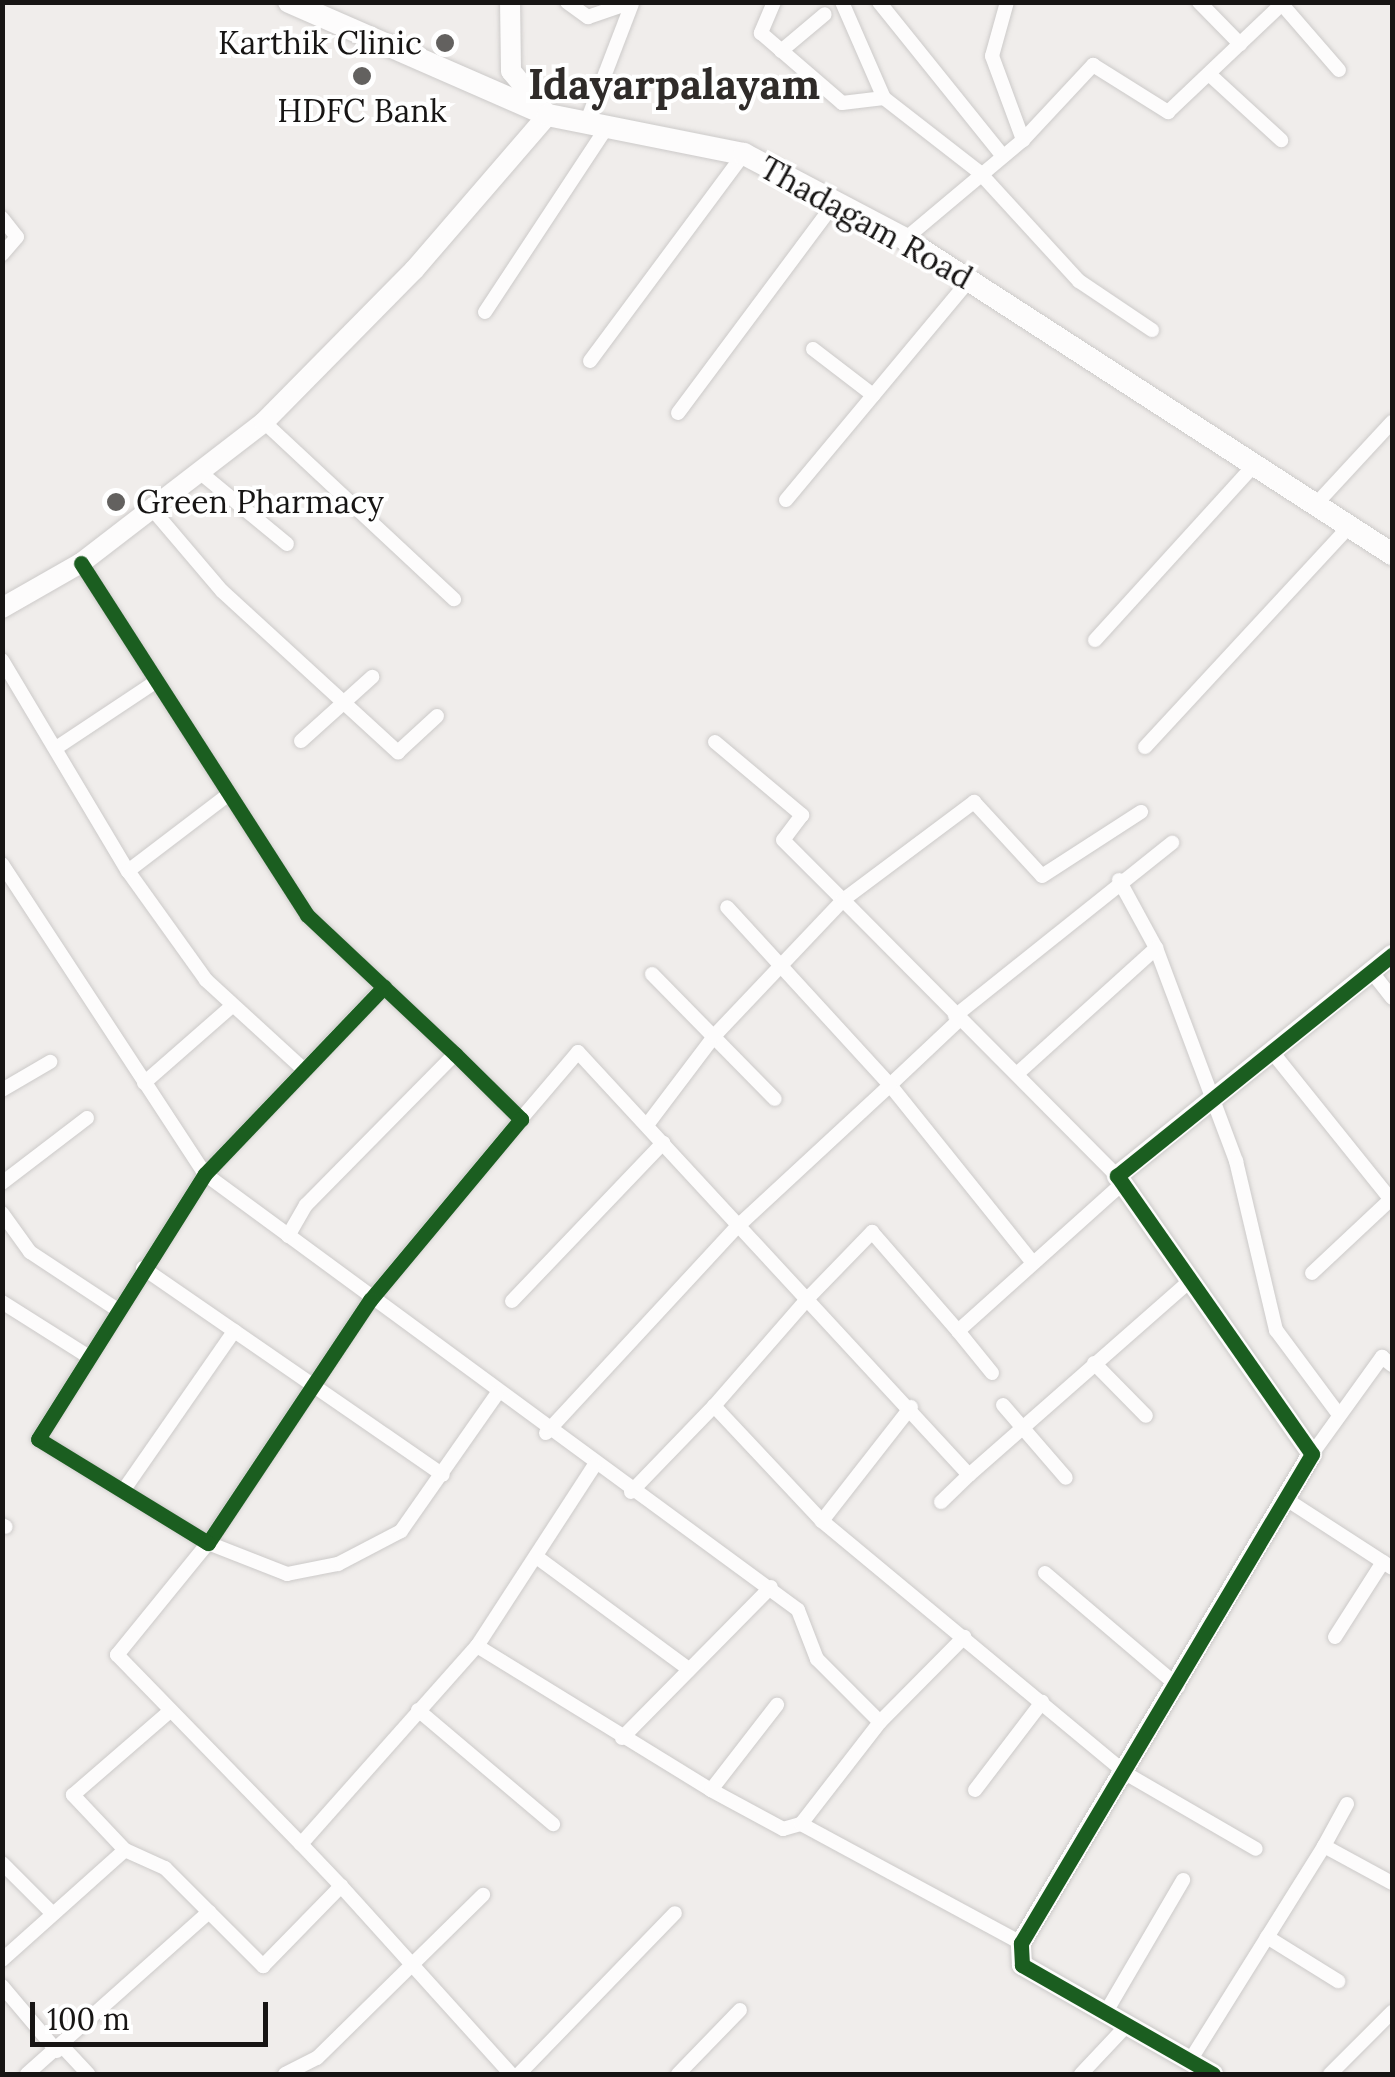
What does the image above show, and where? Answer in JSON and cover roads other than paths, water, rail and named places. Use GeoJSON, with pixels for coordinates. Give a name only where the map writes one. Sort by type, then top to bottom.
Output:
{"type":"FeatureCollection","features":[{"type":"Feature","properties":{"kind":"main road","name":"Thadagam Road"},"geometry":{"type":"LineString","coordinates":[[289,2],[548,115],[744,154],[906,239],[1392,554]]}},
{"type":"Feature","properties":{"kind":"street"},"geometry":{"type":"LineString","coordinates":[[2,608],[80,563],[202,474],[264,422],[414,270],[548,115],[511,71],[510,2]]}},
{"type":"Feature","properties":{"kind":"street"},"geometry":{"type":"LineString","coordinates":[[567,2],[588,17],[632,3]]}},
{"type":"Feature","properties":{"kind":"street"},"geometry":{"type":"LineString","coordinates":[[774,2],[761,33],[781,51],[842,103],[884,98]]}},
{"type":"Feature","properties":{"kind":"street"},"geometry":{"type":"LineString","coordinates":[[842,2],[884,98],[978,172],[1079,280],[1152,330]]}},
{"type":"Feature","properties":{"kind":"street"},"geometry":{"type":"LineString","coordinates":[[879,2],[1002,156]]}},
{"type":"Feature","properties":{"kind":"street"},"geometry":{"type":"LineString","coordinates":[[1007,2],[992,56],[1023,140]]}},
{"type":"Feature","properties":{"kind":"street"},"geometry":{"type":"LineString","coordinates":[[1200,2],[1240,44]]}},
{"type":"Feature","properties":{"kind":"street"},"geometry":{"type":"LineString","coordinates":[[485,312],[598,122],[632,3]]}},
{"type":"Feature","properties":{"kind":"street"},"geometry":{"type":"LineString","coordinates":[[906,239],[978,172],[1023,140],[1094,64],[1168,112],[1282,3],[1339,70]]}},
{"type":"Feature","properties":{"kind":"street"},"geometry":{"type":"LineString","coordinates":[[781,51],[825,14]]}},
{"type":"Feature","properties":{"kind":"street"},"geometry":{"type":"LineString","coordinates":[[1209,74],[1281,140]]}},
{"type":"Feature","properties":{"kind":"street"},"geometry":{"type":"LineString","coordinates":[[590,361],[744,154]]}},
{"type":"Feature","properties":{"kind":"street"},"geometry":{"type":"LineString","coordinates":[[678,413],[835,202]]}},
{"type":"Feature","properties":{"kind":"street"},"geometry":{"type":"LineString","coordinates":[[2,218],[17,236],[2,254]]}},
{"type":"Feature","properties":{"kind":"street"},"geometry":{"type":"LineString","coordinates":[[786,500],[969,280]]}},
{"type":"Feature","properties":{"kind":"street"},"geometry":{"type":"LineString","coordinates":[[812,348],[873,395]]}},
{"type":"Feature","properties":{"kind":"street"},"geometry":{"type":"LineString","coordinates":[[264,422],[454,599]]}},
{"type":"Feature","properties":{"kind":"street"},"geometry":{"type":"LineString","coordinates":[[1316,504],[1392,422]]}},
{"type":"Feature","properties":{"kind":"street"},"geometry":{"type":"LineString","coordinates":[[1095,640],[1255,464]]}},
{"type":"Feature","properties":{"kind":"street"},"geometry":{"type":"LineString","coordinates":[[202,474],[287,544]]}},
{"type":"Feature","properties":{"kind":"street"},"geometry":{"type":"LineString","coordinates":[[154,510],[222,591],[398,752],[437,716]]}},
{"type":"Feature","properties":{"kind":"street"},"geometry":{"type":"LineString","coordinates":[[1145,747],[1350,526]]}},
{"type":"Feature","properties":{"kind":"street"},"geometry":{"type":"LineString","coordinates":[[80,563],[307,915],[521,1119]]}},
{"type":"Feature","properties":{"kind":"street"},"geometry":{"type":"LineString","coordinates":[[2,660],[128,871],[233,1004],[300,1066]]}},
{"type":"Feature","properties":{"kind":"street"},"geometry":{"type":"LineString","coordinates":[[301,741],[372,678]]}},
{"type":"Feature","properties":{"kind":"street"},"geometry":{"type":"LineString","coordinates":[[56,748],[157,681]]}},
{"type":"Feature","properties":{"kind":"street"},"geometry":{"type":"LineString","coordinates":[[715,742],[802,815],[782,840],[957,1018],[1019,1072],[1119,1180],[1312,1454]]}},
{"type":"Feature","properties":{"kind":"street"},"geometry":{"type":"LineString","coordinates":[[128,871],[229,794]]}},
{"type":"Feature","properties":{"kind":"street"},"geometry":{"type":"LineString","coordinates":[[647,1125],[715,1034],[843,900],[974,802],[1042,876],[1142,812]]}},
{"type":"Feature","properties":{"kind":"street"},"geometry":{"type":"LineString","coordinates":[[546,1433],[738,1226],[957,1018],[1119,880],[1172,843]]}},
{"type":"Feature","properties":{"kind":"street"},"geometry":{"type":"LineString","coordinates":[[2,864],[205,1174],[546,1433],[771,1587],[798,1610],[817,1659],[880,1722]]}},
{"type":"Feature","properties":{"kind":"street"},"geometry":{"type":"LineString","coordinates":[[1119,880],[1156,948],[1236,1161],[1276,1330],[1337,1412]]}},
{"type":"Feature","properties":{"kind":"street"},"geometry":{"type":"LineString","coordinates":[[727,906],[783,963],[890,1085],[1030,1259]]}},
{"type":"Feature","properties":{"kind":"street"},"geometry":{"type":"LineString","coordinates":[[1019,1072],[1156,948]]}},
{"type":"Feature","properties":{"kind":"street"},"geometry":{"type":"LineString","coordinates":[[958,1331],[1030,1259],[1119,1180],[1375,976],[1392,955]]}},
{"type":"Feature","properties":{"kind":"street"},"geometry":{"type":"LineString","coordinates":[[652,974],[715,1034],[775,1100]]}},
{"type":"Feature","properties":{"kind":"street"},"geometry":{"type":"LineString","coordinates":[[1375,976],[1392,998]]}},
{"type":"Feature","properties":{"kind":"street"},"geometry":{"type":"LineString","coordinates":[[384,987],[300,1066],[205,1174],[38,1439],[208,1543],[287,1574],[338,1564],[401,1531],[497,1394]]}},
{"type":"Feature","properties":{"kind":"street"},"geometry":{"type":"LineString","coordinates":[[144,1083],[233,1004]]}},
{"type":"Feature","properties":{"kind":"street"},"geometry":{"type":"LineString","coordinates":[[675,1913],[515,2073],[117,1655],[208,1543],[310,1383],[370,1300],[578,1052],[738,1226],[811,1295],[969,1475]]}},
{"type":"Feature","properties":{"kind":"street"},"geometry":{"type":"LineString","coordinates":[[1274,1053],[1392,1200],[1312,1273]]}},
{"type":"Feature","properties":{"kind":"street"},"geometry":{"type":"LineString","coordinates":[[288,1236],[306,1205],[455,1054]]}},
{"type":"Feature","properties":{"kind":"street"},"geometry":{"type":"LineString","coordinates":[[2,1090],[50,1062]]}},
{"type":"Feature","properties":{"kind":"street"},"geometry":{"type":"LineString","coordinates":[[2,1182],[86,1118]]}},
{"type":"Feature","properties":{"kind":"street"},"geometry":{"type":"LineString","coordinates":[[512,1301],[663,1143]]}},
{"type":"Feature","properties":{"kind":"street"},"geometry":{"type":"LineString","coordinates":[[2,1213],[30,1252],[118,1310]]}},
{"type":"Feature","properties":{"kind":"street"},"geometry":{"type":"LineString","coordinates":[[632,1492],[872,1232],[992,1373]]}},
{"type":"Feature","properties":{"kind":"street"},"geometry":{"type":"LineString","coordinates":[[143,1268],[443,1474]]}},
{"type":"Feature","properties":{"kind":"street"},"geometry":{"type":"LineString","coordinates":[[942,1502],[1020,1425],[1191,1280]]}},
{"type":"Feature","properties":{"kind":"street"},"geometry":{"type":"LineString","coordinates":[[2,1302],[89,1357]]}},
{"type":"Feature","properties":{"kind":"street"},"geometry":{"type":"LineString","coordinates":[[122,1491],[234,1331]]}},
{"type":"Feature","properties":{"kind":"street"},"geometry":{"type":"LineString","coordinates":[[1021,1943],[1289,1501],[1337,1412],[1382,1358],[1392,1365]]}},
{"type":"Feature","properties":{"kind":"street"},"geometry":{"type":"LineString","coordinates":[[1094,1362],[1146,1416]]}},
{"type":"Feature","properties":{"kind":"street"},"geometry":{"type":"LineString","coordinates":[[1003,1405],[1066,1478]]}},
{"type":"Feature","properties":{"kind":"street"},"geometry":{"type":"LineString","coordinates":[[714,1406],[822,1520],[1125,1773],[1256,1849]]}},
{"type":"Feature","properties":{"kind":"street"},"geometry":{"type":"LineString","coordinates":[[822,1520],[912,1406]]}},
{"type":"Feature","properties":{"kind":"street"},"geometry":{"type":"LineString","coordinates":[[300,1844],[477,1646],[538,1558],[594,1466]]}},
{"type":"Feature","properties":{"kind":"street"},"geometry":{"type":"LineString","coordinates":[[1289,1501],[1388,1565],[1335,1637]]}},
{"type":"Feature","properties":{"kind":"street"},"geometry":{"type":"LineString","coordinates":[[538,1558],[686,1667]]}},
{"type":"Feature","properties":{"kind":"street"},"geometry":{"type":"LineString","coordinates":[[1045,1574],[1178,1686]]}},
{"type":"Feature","properties":{"kind":"street"},"geometry":{"type":"LineString","coordinates":[[622,1738],[686,1667],[771,1587]]}},
{"type":"Feature","properties":{"kind":"street"},"geometry":{"type":"LineString","coordinates":[[477,1646],[622,1738],[783,1829],[801,1824],[880,1722],[964,1636]]}},
{"type":"Feature","properties":{"kind":"street"},"geometry":{"type":"LineString","coordinates":[[975,1790],[1042,1702]]}},
{"type":"Feature","properties":{"kind":"street"},"geometry":{"type":"LineString","coordinates":[[711,1790],[776,1706]]}},
{"type":"Feature","properties":{"kind":"street"},"geometry":{"type":"LineString","coordinates":[[418,1710],[553,1824]]}},
{"type":"Feature","properties":{"kind":"street"},"geometry":{"type":"LineString","coordinates":[[170,1711],[73,1795],[124,1850],[165,1868],[262,1966],[341,1886]]}},
{"type":"Feature","properties":{"kind":"street"},"geometry":{"type":"LineString","coordinates":[[1191,2058],[1347,1804]]}},
{"type":"Feature","properties":{"kind":"street"},"geometry":{"type":"LineString","coordinates":[[801,1824],[1021,1943],[1033,1978],[1129,2024],[1213,2074]]}},
{"type":"Feature","properties":{"kind":"street"},"geometry":{"type":"LineString","coordinates":[[1324,1846],[1392,1883]]}},
{"type":"Feature","properties":{"kind":"street"},"geometry":{"type":"LineString","coordinates":[[2,1960],[124,1850]]}},
{"type":"Feature","properties":{"kind":"street"},"geometry":{"type":"LineString","coordinates":[[2,1864],[53,1914]]}},
{"type":"Feature","properties":{"kind":"street"},"geometry":{"type":"LineString","coordinates":[[1106,2012],[1183,1880]]}},
{"type":"Feature","properties":{"kind":"street"},"geometry":{"type":"LineString","coordinates":[[285,2074],[317,2058],[416,1967],[482,1895]]}},
{"type":"Feature","properties":{"kind":"street"},"geometry":{"type":"LineString","coordinates":[[27,2074],[60,2049],[209,1912]]}},
{"type":"Feature","properties":{"kind":"street"},"geometry":{"type":"LineString","coordinates":[[1268,1936],[1338,1981]]}},
{"type":"Feature","properties":{"kind":"street"},"geometry":{"type":"LineString","coordinates":[[2,1986],[88,2074]]}},
{"type":"Feature","properties":{"kind":"street"},"geometry":{"type":"LineString","coordinates":[[678,2074],[740,2010]]}},
{"type":"Feature","properties":{"kind":"street"},"geometry":{"type":"LineString","coordinates":[[1330,2074],[1392,2012]]}},
{"type":"Feature","properties":{"kind":"street"},"geometry":{"type":"LineString","coordinates":[[1081,2074],[1129,2024]]}},
{"type":"Feature","properties":{"kind":"street"},"geometry":{"type":"LineString","coordinates":[[1342,2062],[1355,2074]]}},
{"type":"Feature","properties":{"kind":"place","name":"Karthik Clinic"},"geometry":{"type":"Point","coordinates":[445,43]}},
{"type":"Feature","properties":{"kind":"place","name":"HDFC Bank"},"geometry":{"type":"Point","coordinates":[362,76]}},
{"type":"Feature","properties":{"kind":"place","name":"Green Pharmacy"},"geometry":{"type":"Point","coordinates":[116,502]}},
{"type":"Feature","properties":{"kind":"district","name":"Idayarpalayam"},"geometry":{"type":"Point","coordinates":[674,84]}}]}
